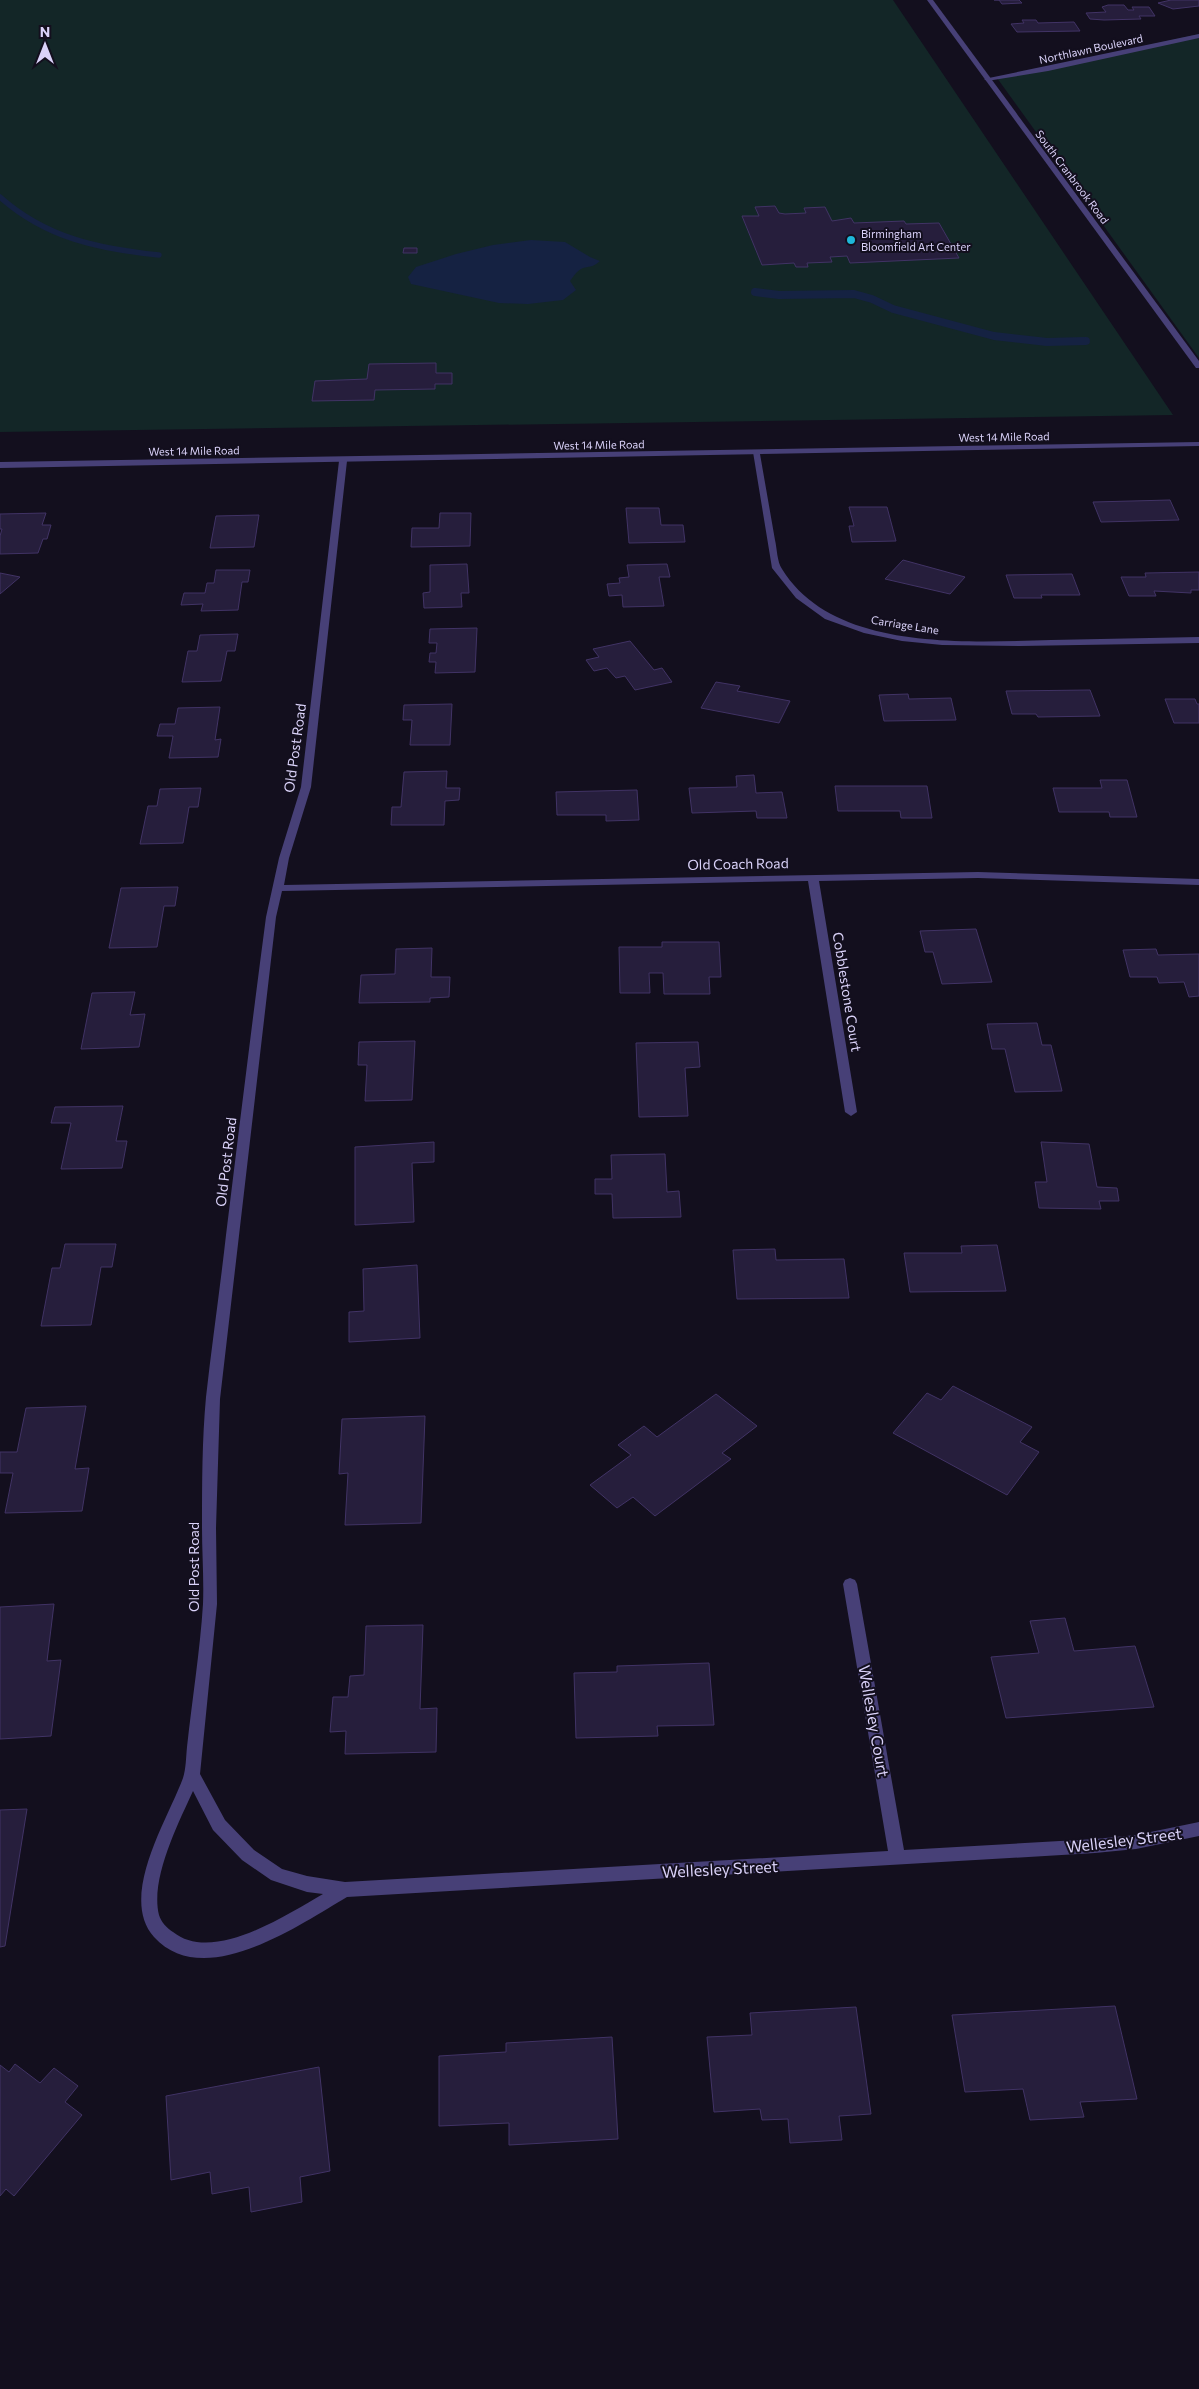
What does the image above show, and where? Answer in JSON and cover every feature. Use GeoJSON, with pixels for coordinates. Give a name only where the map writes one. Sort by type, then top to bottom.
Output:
{"type":"FeatureCollection","features":[{"type":"Feature","properties":{"kind":"street","name":"South Cranbrook Road"},"geometry":{"type":"LineString","coordinates":[[930,0],[1199,366]]}},
{"type":"Feature","properties":{"kind":"street","name":"Northlawn Boulevard"},"geometry":{"type":"LineString","coordinates":[[987,79],[1040,70],[1199,36]]}},
{"type":"Feature","properties":{"kind":"street","name":"West 14 Mile Road"},"geometry":{"type":"LineString","coordinates":[[0,466],[756,454],[1199,444]]}},
{"type":"Feature","properties":{"kind":"street","name":"Carriage Lane"},"geometry":{"type":"LineString","coordinates":[[756,454],[776,568],[783,581],[810,605],[846,624],[892,636],[950,643],[1199,640]]}},
{"type":"Feature","properties":{"kind":"street","name":"Old Post Road"},"geometry":{"type":"LineString","coordinates":[[342,460],[306,787],[277,888],[265,961],[212,1399],[209,1528],[210,1604],[192,1775],[175,1814],[153,1877],[150,1913],[160,1933],[190,1950],[202,1952],[223,1949],[247,1941],[345,1890]]}},
{"type":"Feature","properties":{"kind":"street","name":"Old Coach Road"},"geometry":{"type":"LineString","coordinates":[[277,888],[978,875],[1199,882]]}},
{"type":"Feature","properties":{"kind":"street","name":"Cobblestone Court"},"geometry":{"type":"LineString","coordinates":[[813,878],[852,1112]]}},
{"type":"Feature","properties":{"kind":"street","name":"Wellesley Court"},"geometry":{"type":"LineString","coordinates":[[850,1584],[897,1859]]}},
{"type":"Feature","properties":{"kind":"street","name":"Wellesley Street"},"geometry":{"type":"LineString","coordinates":[[192,1775],[219,1825],[248,1855],[277,1875],[307,1884],[345,1890],[1095,1846],[1136,1842],[1199,1830]]}},
{"type":"Feature","properties":{"kind":"green space"},"geometry":{"type":"Polygon","coordinates":[[[0,0],[893,0],[1173,415],[0,432],[0,0]]]}},
{"type":"Feature","properties":{"kind":"green space"},"geometry":{"type":"Polygon","coordinates":[[[1199,34],[1199,358],[997,78],[1199,34]]]}},
{"type":"Feature","properties":{"kind":"water"},"geometry":{"type":"Polygon","coordinates":[[[531,240],[565,242],[600,261],[592,266],[581,269],[577,273],[570,281],[576,290],[563,300],[528,304],[499,303],[411,284],[408,277],[416,267],[456,254],[493,245],[531,240]]]}},
{"type":"Feature","properties":{"kind":"building"},"geometry":{"type":"Polygon","coordinates":[[[999,0],[1019,0],[1022,3],[1002,4],[999,0]]]}},
{"type":"Feature","properties":{"kind":"building"},"geometry":{"type":"Polygon","coordinates":[[[1171,0],[1199,0],[1199,6],[1173,9],[1158,3],[1171,0]]]}},
{"type":"Feature","properties":{"kind":"building"},"geometry":{"type":"Polygon","coordinates":[[[1124,5],[1128,10],[1134,10],[1132,7],[1149,7],[1155,16],[1139,16],[1141,19],[1104,20],[1090,19],[1086,13],[1106,12],[1102,7],[1124,5]]]}},
{"type":"Feature","properties":{"kind":"building"},"geometry":{"type":"Polygon","coordinates":[[[1022,20],[1036,20],[1038,23],[1074,22],[1080,31],[1017,32],[1011,24],[1024,23],[1022,20]]]}},
{"type":"Feature","properties":{"kind":"building","name":"Birmingham Bloomfield Art Center"},"geometry":{"type":"Polygon","coordinates":[[[775,206],[779,213],[785,214],[806,213],[804,208],[825,207],[832,221],[851,218],[854,223],[904,221],[906,224],[939,223],[959,258],[850,263],[847,256],[830,257],[832,262],[807,263],[808,267],[796,267],[794,263],[762,265],[742,216],[759,216],[755,207],[775,206]]]}},
{"type":"Feature","properties":{"kind":"building"},"geometry":{"type":"Polygon","coordinates":[[[404,248],[417,248],[417,253],[403,253],[404,248]]]}},
{"type":"Feature","properties":{"kind":"building"},"geometry":{"type":"Polygon","coordinates":[[[436,363],[436,373],[452,373],[452,384],[435,384],[435,389],[375,390],[374,400],[312,401],[315,381],[367,379],[369,364],[436,363]]]}},
{"type":"Feature","properties":{"kind":"building"},"geometry":{"type":"Polygon","coordinates":[[[1170,500],[1179,520],[1101,522],[1093,502],[1170,500]]]}},
{"type":"Feature","properties":{"kind":"building"},"geometry":{"type":"Polygon","coordinates":[[[849,507],[887,507],[896,541],[852,542],[849,526],[854,526],[849,507]]]}},
{"type":"Feature","properties":{"kind":"building"},"geometry":{"type":"Polygon","coordinates":[[[626,508],[659,508],[661,525],[683,525],[685,542],[629,543],[626,508]]]}},
{"type":"Feature","properties":{"kind":"building"},"geometry":{"type":"Polygon","coordinates":[[[46,513],[42,525],[51,525],[47,539],[43,539],[38,553],[0,554],[2,529],[0,529],[0,514],[46,513]]]}},
{"type":"Feature","properties":{"kind":"building"},"geometry":{"type":"Polygon","coordinates":[[[440,513],[471,513],[470,546],[411,547],[412,528],[439,528],[440,513]]]}},
{"type":"Feature","properties":{"kind":"building"},"geometry":{"type":"Polygon","coordinates":[[[259,515],[254,547],[210,548],[216,516],[259,515]]]}},
{"type":"Feature","properties":{"kind":"building"},"geometry":{"type":"Polygon","coordinates":[[[903,560],[965,577],[950,594],[885,579],[903,560]]]}},
{"type":"Feature","properties":{"kind":"building"},"geometry":{"type":"Polygon","coordinates":[[[467,564],[469,593],[461,593],[462,607],[424,608],[423,593],[430,592],[430,565],[467,564]]]}},
{"type":"Feature","properties":{"kind":"building"},"geometry":{"type":"Polygon","coordinates":[[[667,564],[670,577],[659,577],[664,606],[623,607],[622,595],[609,596],[607,584],[620,583],[619,578],[629,577],[627,565],[667,564]]]}},
{"type":"Feature","properties":{"kind":"building"},"geometry":{"type":"Polygon","coordinates":[[[216,570],[250,570],[248,582],[242,582],[238,610],[201,611],[203,604],[181,605],[184,593],[205,593],[207,583],[214,583],[216,570]]]}},
{"type":"Feature","properties":{"kind":"building"},"geometry":{"type":"Polygon","coordinates":[[[1199,572],[1199,590],[1191,590],[1191,593],[1154,591],[1156,596],[1129,596],[1121,577],[1146,577],[1145,573],[1199,572]]]}},
{"type":"Feature","properties":{"kind":"building"},"geometry":{"type":"Polygon","coordinates":[[[0,573],[20,577],[0,594],[0,573]]]}},
{"type":"Feature","properties":{"kind":"building"},"geometry":{"type":"Polygon","coordinates":[[[1072,574],[1080,595],[1041,595],[1042,598],[1014,598],[1006,575],[1072,574]]]}},
{"type":"Feature","properties":{"kind":"building"},"geometry":{"type":"Polygon","coordinates":[[[477,628],[475,672],[435,673],[436,662],[429,662],[430,653],[436,653],[437,643],[429,643],[430,629],[477,628]]]}},
{"type":"Feature","properties":{"kind":"building"},"geometry":{"type":"Polygon","coordinates":[[[238,634],[235,651],[227,651],[221,681],[182,682],[188,651],[197,651],[200,635],[238,634]]]}},
{"type":"Feature","properties":{"kind":"building"},"geometry":{"type":"Polygon","coordinates":[[[630,641],[654,670],[662,668],[672,682],[635,690],[625,676],[616,678],[607,668],[594,671],[586,660],[599,657],[593,649],[630,641]]]}},
{"type":"Feature","properties":{"kind":"building"},"geometry":{"type":"Polygon","coordinates":[[[716,682],[740,686],[737,691],[790,701],[779,723],[701,708],[716,682]]]}},
{"type":"Feature","properties":{"kind":"building"},"geometry":{"type":"Polygon","coordinates":[[[1090,690],[1100,716],[1038,717],[1036,714],[1012,714],[1006,691],[1090,690]]]}},
{"type":"Feature","properties":{"kind":"building"},"geometry":{"type":"Polygon","coordinates":[[[908,694],[909,699],[951,698],[956,720],[884,721],[879,695],[908,694]]]}},
{"type":"Feature","properties":{"kind":"building"},"geometry":{"type":"Polygon","coordinates":[[[1165,699],[1195,699],[1197,704],[1199,704],[1199,723],[1174,723],[1165,699]]]}},
{"type":"Feature","properties":{"kind":"building"},"geometry":{"type":"Polygon","coordinates":[[[452,704],[450,745],[410,745],[412,720],[403,720],[404,705],[452,704]]]}},
{"type":"Feature","properties":{"kind":"building"},"geometry":{"type":"Polygon","coordinates":[[[220,707],[215,740],[221,739],[218,757],[169,758],[173,736],[157,736],[160,724],[175,724],[178,708],[220,707]]]}},
{"type":"Feature","properties":{"kind":"building"},"geometry":{"type":"Polygon","coordinates":[[[447,771],[446,788],[460,788],[459,800],[445,801],[444,825],[391,825],[392,807],[401,807],[404,772],[447,771]]]}},
{"type":"Feature","properties":{"kind":"building"},"geometry":{"type":"Polygon","coordinates":[[[754,775],[756,793],[782,792],[787,818],[757,818],[756,811],[692,813],[689,788],[737,787],[736,776],[754,775]]]}},
{"type":"Feature","properties":{"kind":"building"},"geometry":{"type":"Polygon","coordinates":[[[1100,780],[1127,780],[1137,817],[1110,817],[1109,812],[1059,812],[1053,788],[1102,788],[1100,780]]]}},
{"type":"Feature","properties":{"kind":"building"},"geometry":{"type":"Polygon","coordinates":[[[835,786],[927,786],[932,818],[901,818],[900,811],[838,811],[835,786]]]}},
{"type":"Feature","properties":{"kind":"building"},"geometry":{"type":"Polygon","coordinates":[[[201,788],[198,807],[189,807],[183,843],[140,844],[148,806],[157,806],[160,789],[201,788]]]}},
{"type":"Feature","properties":{"kind":"building"},"geometry":{"type":"Polygon","coordinates":[[[637,790],[639,820],[606,821],[606,815],[557,815],[556,792],[637,790]]]}},
{"type":"Feature","properties":{"kind":"building"},"geometry":{"type":"Polygon","coordinates":[[[178,887],[175,906],[164,906],[157,947],[109,948],[121,888],[178,887]]]}},
{"type":"Feature","properties":{"kind":"building"},"geometry":{"type":"Polygon","coordinates":[[[976,929],[992,982],[942,984],[933,952],[925,952],[920,931],[976,929]]]}},
{"type":"Feature","properties":{"kind":"building"},"geometry":{"type":"Polygon","coordinates":[[[662,942],[719,942],[721,977],[709,977],[710,994],[664,994],[663,973],[649,973],[650,993],[620,993],[619,947],[662,947],[662,942]]]}},
{"type":"Feature","properties":{"kind":"building"},"geometry":{"type":"Polygon","coordinates":[[[432,948],[431,977],[450,977],[449,997],[430,998],[430,1002],[359,1003],[361,975],[395,974],[396,949],[432,948]]]}},
{"type":"Feature","properties":{"kind":"building"},"geometry":{"type":"Polygon","coordinates":[[[1156,949],[1158,955],[1199,954],[1199,996],[1189,997],[1184,982],[1159,983],[1157,977],[1130,977],[1123,950],[1156,949]]]}},
{"type":"Feature","properties":{"kind":"building"},"geometry":{"type":"Polygon","coordinates":[[[135,992],[130,1015],[145,1014],[139,1047],[81,1049],[92,993],[135,992]]]}},
{"type":"Feature","properties":{"kind":"building"},"geometry":{"type":"Polygon","coordinates":[[[1037,1023],[1042,1045],[1051,1045],[1062,1091],[1015,1092],[1005,1049],[992,1049],[987,1024],[1037,1023]]]}},
{"type":"Feature","properties":{"kind":"building"},"geometry":{"type":"Polygon","coordinates":[[[415,1041],[412,1100],[365,1101],[367,1065],[358,1065],[359,1042],[415,1041]]]}},
{"type":"Feature","properties":{"kind":"building"},"geometry":{"type":"Polygon","coordinates":[[[698,1042],[700,1067],[685,1068],[688,1116],[639,1117],[636,1043],[698,1042]]]}},
{"type":"Feature","properties":{"kind":"building"},"geometry":{"type":"Polygon","coordinates":[[[123,1106],[116,1141],[127,1141],[122,1168],[61,1169],[71,1123],[51,1123],[55,1107],[123,1106]]]}},
{"type":"Feature","properties":{"kind":"building"},"geometry":{"type":"Polygon","coordinates":[[[434,1142],[434,1162],[412,1163],[414,1222],[355,1225],[355,1147],[434,1142]]]}},
{"type":"Feature","properties":{"kind":"building"},"geometry":{"type":"Polygon","coordinates":[[[1041,1142],[1089,1144],[1097,1187],[1117,1188],[1119,1201],[1099,1201],[1101,1209],[1039,1208],[1035,1182],[1047,1182],[1041,1142]]]}},
{"type":"Feature","properties":{"kind":"building"},"geometry":{"type":"Polygon","coordinates":[[[665,1154],[667,1192],[679,1191],[681,1217],[613,1218],[612,1194],[595,1194],[595,1179],[612,1179],[611,1155],[665,1154]]]}},
{"type":"Feature","properties":{"kind":"building"},"geometry":{"type":"Polygon","coordinates":[[[65,1244],[116,1244],[112,1267],[101,1267],[91,1325],[41,1326],[52,1268],[60,1268],[65,1244]]]}},
{"type":"Feature","properties":{"kind":"building"},"geometry":{"type":"Polygon","coordinates":[[[997,1245],[1006,1291],[910,1292],[904,1253],[962,1253],[961,1246],[997,1245]]]}},
{"type":"Feature","properties":{"kind":"building"},"geometry":{"type":"Polygon","coordinates":[[[775,1249],[776,1260],[844,1259],[849,1298],[737,1299],[733,1250],[775,1249]]]}},
{"type":"Feature","properties":{"kind":"building"},"geometry":{"type":"Polygon","coordinates":[[[417,1265],[420,1338],[349,1342],[349,1312],[364,1311],[363,1269],[417,1265]]]}},
{"type":"Feature","properties":{"kind":"building"},"geometry":{"type":"Polygon","coordinates":[[[953,1386],[1032,1427],[1020,1442],[1039,1452],[1007,1495],[893,1433],[927,1393],[941,1400],[953,1386]]]}},
{"type":"Feature","properties":{"kind":"building"},"geometry":{"type":"Polygon","coordinates":[[[716,1394],[757,1426],[722,1453],[731,1459],[655,1516],[633,1497],[617,1508],[590,1485],[631,1455],[618,1445],[644,1426],[657,1437],[716,1394]]]}},
{"type":"Feature","properties":{"kind":"building"},"geometry":{"type":"Polygon","coordinates":[[[86,1406],[75,1469],[89,1468],[82,1511],[5,1513],[13,1473],[0,1473],[0,1452],[17,1452],[26,1408],[86,1406]]]}},
{"type":"Feature","properties":{"kind":"building"},"geometry":{"type":"Polygon","coordinates":[[[425,1416],[421,1523],[345,1525],[348,1473],[339,1474],[342,1419],[425,1416]]]}},
{"type":"Feature","properties":{"kind":"building"},"geometry":{"type":"Polygon","coordinates":[[[54,1604],[47,1661],[61,1660],[51,1736],[0,1739],[0,1607],[54,1604]]]}},
{"type":"Feature","properties":{"kind":"building"},"geometry":{"type":"Polygon","coordinates":[[[1065,1618],[1074,1651],[1135,1646],[1154,1707],[1006,1718],[991,1657],[1039,1653],[1030,1621],[1065,1618]]]}},
{"type":"Feature","properties":{"kind":"building"},"geometry":{"type":"Polygon","coordinates":[[[423,1625],[420,1709],[437,1708],[436,1752],[345,1754],[346,1731],[330,1732],[333,1697],[348,1697],[350,1676],[364,1675],[366,1626],[423,1625]]]}},
{"type":"Feature","properties":{"kind":"building"},"geometry":{"type":"Polygon","coordinates":[[[709,1663],[714,1725],[657,1726],[658,1736],[576,1738],[574,1673],[617,1672],[617,1666],[709,1663]]]}},
{"type":"Feature","properties":{"kind":"building"},"geometry":{"type":"Polygon","coordinates":[[[27,1809],[5,1946],[0,1947],[0,1810],[27,1809]]]}},
{"type":"Feature","properties":{"kind":"building"},"geometry":{"type":"Polygon","coordinates":[[[1115,2006],[1137,2099],[1080,2102],[1084,2117],[1030,2120],[1023,2089],[965,2092],[952,2015],[1115,2006]]]}},
{"type":"Feature","properties":{"kind":"building"},"geometry":{"type":"Polygon","coordinates":[[[856,2007],[871,2114],[839,2116],[842,2140],[790,2143],[788,2119],[762,2120],[760,2109],[714,2112],[707,2037],[752,2035],[750,2013],[856,2007]]]}},
{"type":"Feature","properties":{"kind":"building"},"geometry":{"type":"Polygon","coordinates":[[[612,2037],[618,2139],[509,2145],[509,2123],[439,2126],[439,2056],[506,2052],[506,2043],[612,2037]]]}},
{"type":"Feature","properties":{"kind":"building"},"geometry":{"type":"Polygon","coordinates":[[[15,2064],[40,2083],[54,2068],[78,2086],[65,2102],[82,2115],[14,2196],[6,2189],[0,2196],[0,2065],[9,2072],[15,2064]]]}},
{"type":"Feature","properties":{"kind":"building"},"geometry":{"type":"Polygon","coordinates":[[[319,2067],[330,2171],[300,2177],[302,2202],[251,2212],[249,2187],[212,2194],[210,2172],[171,2180],[166,2096],[319,2067]]]}},
{"type":"Feature","properties":{"kind":"waterway"},"geometry":{"type":"LineString","coordinates":[[0,197],[36,223],[74,239],[115,249],[159,255]]}},
{"type":"Feature","properties":{"kind":"waterway"},"geometry":{"type":"LineString","coordinates":[[755,292],[779,295],[854,294],[872,299],[893,309],[994,336],[1047,342],[1086,341]]}},
{"type":"Feature","properties":{"kind":"place","name":"Birmingham Bloomfield Art Center"},"geometry":{"type":"Point","coordinates":[851,240]}}]}
